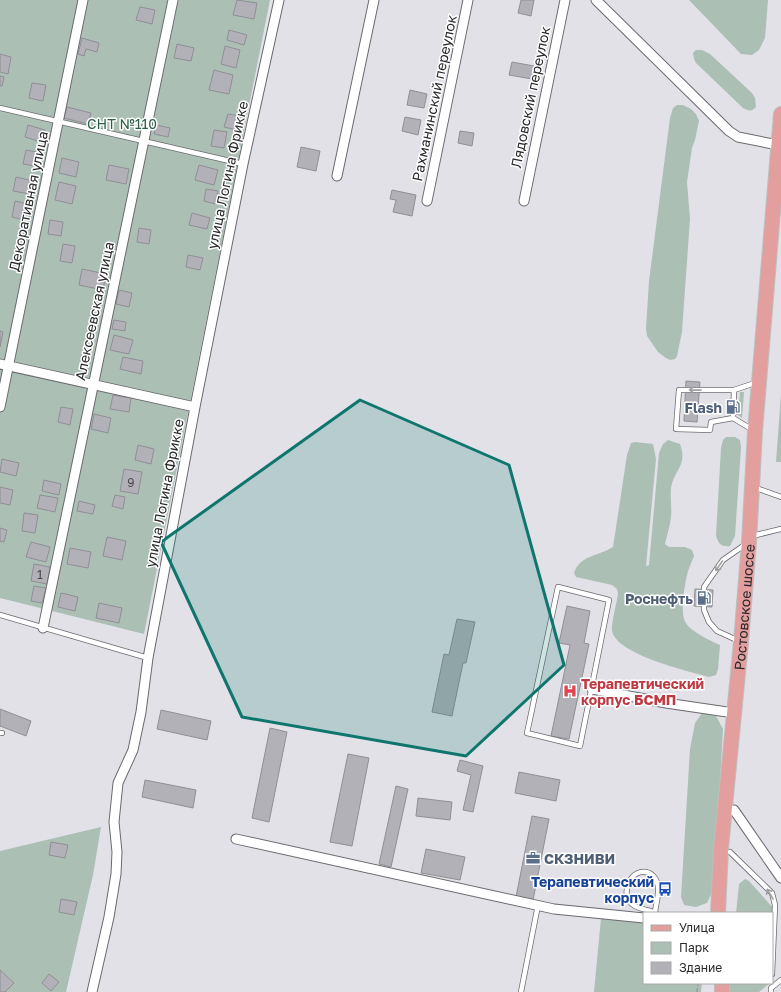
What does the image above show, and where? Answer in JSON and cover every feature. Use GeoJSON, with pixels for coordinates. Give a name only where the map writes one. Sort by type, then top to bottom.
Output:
{"type":"FeatureCollection","features":[{"type":"Feature","properties":{"kind":"main road"},"geometry":{"type":"LineString","coordinates":[[769,302],[778,145],[781,122]]}},
{"type":"Feature","properties":{"kind":"main road"},"geometry":{"type":"LineString","coordinates":[[769,302],[781,122]]}},
{"type":"Feature","properties":{"kind":"main road","name":"Ростовское шоссе"},"geometry":{"type":"LineString","coordinates":[[727,912],[730,852],[748,646],[753,538],[755,431],[759,382],[769,302]]}},
{"type":"Feature","properties":{"kind":"main road","name":"Ростовское шоссе"},"geometry":{"type":"LineString","coordinates":[[718,912],[721,848],[734,713],[759,489],[769,302]]}},
{"type":"Feature","properties":{"kind":"street","name":"Декоративная улица"},"geometry":{"type":"LineString","coordinates":[[0,407],[4,364],[58,121],[83,0]]}},
{"type":"Feature","properties":{"kind":"street","name":"Алексеевская улица"},"geometry":{"type":"LineString","coordinates":[[43,628],[173,0]]}},
{"type":"Feature","properties":{"kind":"street","name":"улица Логина Фрикке"},"geometry":{"type":"LineString","coordinates":[[92,992],[109,916],[116,874],[117,852],[114,817],[118,783],[133,750],[141,712],[148,658],[195,407],[243,164],[279,0]]}},
{"type":"Feature","properties":{"kind":"street"},"geometry":{"type":"LineString","coordinates":[[337,176],[374,0]]}},
{"type":"Feature","properties":{"kind":"street","name":"Рахманинский переулок"},"geometry":{"type":"LineString","coordinates":[[427,201],[468,0]]}},
{"type":"Feature","properties":{"kind":"street","name":"Лядовский переулок"},"geometry":{"type":"LineString","coordinates":[[524,201],[565,0]]}},
{"type":"Feature","properties":{"kind":"street"},"geometry":{"type":"LineString","coordinates":[[596,0],[729,131],[738,137],[778,145]]}},
{"type":"Feature","properties":{"kind":"street"},"geometry":{"type":"LineString","coordinates":[[4,364],[195,407]]}},
{"type":"Feature","properties":{"kind":"street"},"geometry":{"type":"LineString","coordinates":[[592,689],[666,703],[734,713]]}},
{"type":"Feature","properties":{"kind":"street"},"geometry":{"type":"LineString","coordinates":[[734,810],[781,878]]}},
{"type":"Feature","properties":{"kind":"street"},"geometry":{"type":"LineString","coordinates":[[236,839],[538,905],[580,912],[643,918]]}},
{"type":"Feature","properties":{"kind":"lane"},"geometry":{"type":"LineString","coordinates":[[0,108],[243,164]]}},
{"type":"Feature","properties":{"kind":"lane"},"geometry":{"type":"LineString","coordinates":[[755,431],[733,418],[711,422],[710,430],[676,428],[679,390],[734,390],[759,382]]}},
{"type":"Feature","properties":{"kind":"lane"},"geometry":{"type":"LineString","coordinates":[[733,418],[734,390]]}},
{"type":"Feature","properties":{"kind":"lane"},"geometry":{"type":"LineString","coordinates":[[759,489],[781,497]]}},
{"type":"Feature","properties":{"kind":"lane"},"geometry":{"type":"LineString","coordinates":[[741,642],[717,630],[709,622],[704,610],[704,587],[722,560],[753,538],[781,529]]}},
{"type":"Feature","properties":{"kind":"lane"},"geometry":{"type":"LineString","coordinates":[[558,588],[609,600],[592,689],[580,746],[527,732],[558,588]]}},
{"type":"Feature","properties":{"kind":"lane"},"geometry":{"type":"LineString","coordinates":[[0,615],[148,658]]}},
{"type":"Feature","properties":{"kind":"lane"},"geometry":{"type":"LineString","coordinates":[[730,852],[772,893],[776,905],[773,933],[781,934]]}},
{"type":"Feature","properties":{"kind":"lane"},"geometry":{"type":"LineString","coordinates":[[647,872],[656,879],[658,888],[656,912],[633,906],[627,898],[626,892],[628,882],[632,876],[638,873],[647,872]]}},
{"type":"Feature","properties":{"kind":"lane"},"geometry":{"type":"LineString","coordinates":[[521,992],[538,905]]}},
{"type":"Feature","properties":{"kind":"lane"},"geometry":{"type":"LineString","coordinates":[[766,992],[781,980]]}},
{"type":"Feature","properties":{"kind":"highlighted area"},"geometry":{"type":"Polygon","coordinates":[[[360,400],[509,465],[564,665],[466,756],[242,717],[161,542],[360,400]]]}},
{"type":"Feature","properties":{"kind":"green space","name":"СНТ №110"},"geometry":{"type":"Polygon","coordinates":[[[0,0],[270,0],[144,634],[0,598],[0,0]]]}},
{"type":"Feature","properties":{"kind":"green space"},"geometry":{"type":"Polygon","coordinates":[[[689,0],[768,0],[765,38],[759,50],[752,55],[741,54],[689,0]]]}},
{"type":"Feature","properties":{"kind":"green space"},"geometry":{"type":"Polygon","coordinates":[[[696,50],[702,50],[710,54],[752,93],[755,98],[756,107],[753,110],[743,108],[696,63],[693,53],[696,50]]]}},
{"type":"Feature","properties":{"kind":"green space"},"geometry":{"type":"Polygon","coordinates":[[[677,105],[683,105],[691,109],[696,114],[699,121],[692,148],[687,182],[690,219],[682,332],[677,356],[675,359],[670,360],[658,352],[647,336],[646,328],[649,281],[670,118],[673,108],[677,105]]]}},
{"type":"Feature","properties":{"kind":"green space"},"geometry":{"type":"Polygon","coordinates":[[[740,392],[744,392],[742,418],[738,415],[740,392]]]}},
{"type":"Feature","properties":{"kind":"green space"},"geometry":{"type":"Polygon","coordinates":[[[781,394],[781,462],[776,462],[781,394]]]}},
{"type":"Feature","properties":{"kind":"green space"},"geometry":{"type":"Polygon","coordinates":[[[726,437],[735,437],[740,440],[741,448],[735,536],[730,546],[720,544],[716,535],[721,448],[723,440],[726,437]]]}},
{"type":"Feature","properties":{"kind":"green space"},"geometry":{"type":"Polygon","coordinates":[[[668,440],[680,444],[682,457],[671,488],[671,517],[665,544],[669,547],[685,547],[692,550],[694,556],[685,583],[683,612],[688,626],[701,636],[720,645],[716,675],[709,677],[654,661],[639,655],[626,647],[617,640],[612,631],[618,594],[617,589],[612,585],[576,577],[574,573],[577,567],[585,559],[613,547],[627,455],[631,443],[635,442],[653,444],[656,459],[646,566],[649,565],[659,453],[663,444],[668,440]]]}},
{"type":"Feature","properties":{"kind":"green space"},"geometry":{"type":"Polygon","coordinates":[[[702,713],[716,716],[723,729],[714,888],[707,903],[696,907],[684,905],[681,897],[690,749],[695,723],[702,713]]]}},
{"type":"Feature","properties":{"kind":"green space"},"geometry":{"type":"Polygon","coordinates":[[[101,827],[93,875],[66,992],[0,992],[0,851],[101,827]]]}},
{"type":"Feature","properties":{"kind":"green space"},"geometry":{"type":"Polygon","coordinates":[[[745,879],[749,881],[774,909],[773,916],[773,912],[736,912],[739,884],[745,879]]]}},
{"type":"Feature","properties":{"kind":"green space"},"geometry":{"type":"Polygon","coordinates":[[[601,918],[643,922],[643,984],[702,984],[701,992],[594,992],[601,918]]]}},
{"type":"Feature","properties":{"kind":"green space"},"geometry":{"type":"Polygon","coordinates":[[[729,984],[769,984],[759,992],[729,992],[729,984]]]}},
{"type":"Feature","properties":{"kind":"building"},"geometry":{"type":"Polygon","coordinates":[[[237,0],[257,3],[254,19],[233,15],[237,0]]]}},
{"type":"Feature","properties":{"kind":"building"},"geometry":{"type":"Polygon","coordinates":[[[521,0],[534,0],[531,16],[518,13],[521,0]]]}},
{"type":"Feature","properties":{"kind":"building"},"geometry":{"type":"Polygon","coordinates":[[[140,7],[155,10],[152,24],[136,20],[140,7]]]}},
{"type":"Feature","properties":{"kind":"building"},"geometry":{"type":"Polygon","coordinates":[[[229,30],[247,35],[244,45],[227,40],[229,30]]]}},
{"type":"Feature","properties":{"kind":"building"},"geometry":{"type":"Polygon","coordinates":[[[82,38],[99,43],[97,52],[86,49],[84,56],[78,54],[82,38]]]}},
{"type":"Feature","properties":{"kind":"building"},"geometry":{"type":"Polygon","coordinates":[[[177,44],[194,48],[191,61],[174,58],[177,44]]]}},
{"type":"Feature","properties":{"kind":"building"},"geometry":{"type":"Polygon","coordinates":[[[225,46],[240,50],[236,68],[221,64],[225,46]]]}},
{"type":"Feature","properties":{"kind":"building"},"geometry":{"type":"Polygon","coordinates":[[[0,54],[11,57],[8,74],[0,72],[0,54]]]}},
{"type":"Feature","properties":{"kind":"building"},"geometry":{"type":"Polygon","coordinates":[[[512,62],[534,66],[532,79],[509,75],[512,62]]]}},
{"type":"Feature","properties":{"kind":"building"},"geometry":{"type":"Polygon","coordinates":[[[214,70],[233,75],[229,94],[209,90],[214,70]]]}},
{"type":"Feature","properties":{"kind":"building"},"geometry":{"type":"Polygon","coordinates":[[[0,76],[4,77],[2,86],[0,86],[0,76]]]}},
{"type":"Feature","properties":{"kind":"building"},"geometry":{"type":"Polygon","coordinates":[[[32,83],[46,85],[43,101],[29,98],[32,83]]]}},
{"type":"Feature","properties":{"kind":"building"},"geometry":{"type":"Polygon","coordinates":[[[410,90],[427,94],[424,108],[407,105],[410,90]]]}},
{"type":"Feature","properties":{"kind":"building"},"geometry":{"type":"Polygon","coordinates":[[[67,107],[91,113],[88,124],[64,118],[67,107]]]}},
{"type":"Feature","properties":{"kind":"building"},"geometry":{"type":"Polygon","coordinates":[[[228,114],[240,116],[237,130],[224,127],[228,114]]]}},
{"type":"Feature","properties":{"kind":"building"},"geometry":{"type":"Polygon","coordinates":[[[405,117],[421,120],[418,135],[402,131],[405,117]]]}},
{"type":"Feature","properties":{"kind":"building"},"geometry":{"type":"Polygon","coordinates":[[[28,125],[45,130],[41,142],[25,137],[28,125]]]}},
{"type":"Feature","properties":{"kind":"building"},"geometry":{"type":"Polygon","coordinates":[[[156,125],[170,128],[168,137],[154,134],[156,125]]]}},
{"type":"Feature","properties":{"kind":"building"},"geometry":{"type":"Polygon","coordinates":[[[214,130],[227,132],[224,148],[211,146],[214,130]]]}},
{"type":"Feature","properties":{"kind":"building"},"geometry":{"type":"Polygon","coordinates":[[[460,131],[474,133],[472,146],[458,143],[460,131]]]}},
{"type":"Feature","properties":{"kind":"building"},"geometry":{"type":"Polygon","coordinates":[[[301,147],[320,151],[316,171],[297,167],[301,147]]]}},
{"type":"Feature","properties":{"kind":"building"},"geometry":{"type":"Polygon","coordinates":[[[26,150],[37,152],[35,166],[23,164],[26,150]]]}},
{"type":"Feature","properties":{"kind":"building"},"geometry":{"type":"Polygon","coordinates":[[[62,158],[79,162],[76,177],[59,173],[62,158]]]}},
{"type":"Feature","properties":{"kind":"building"},"geometry":{"type":"Polygon","coordinates":[[[109,165],[129,169],[126,184],[106,180],[109,165]]]}},
{"type":"Feature","properties":{"kind":"building"},"geometry":{"type":"Polygon","coordinates":[[[199,165],[218,170],[214,185],[195,180],[199,165]]]}},
{"type":"Feature","properties":{"kind":"building"},"geometry":{"type":"Polygon","coordinates":[[[16,177],[33,181],[30,194],[13,191],[16,177]]]}},
{"type":"Feature","properties":{"kind":"building"},"geometry":{"type":"Polygon","coordinates":[[[59,182],[76,186],[72,204],[55,200],[59,182]]]}},
{"type":"Feature","properties":{"kind":"building"},"geometry":{"type":"Polygon","coordinates":[[[206,189],[218,191],[215,204],[204,201],[206,189]]]}},
{"type":"Feature","properties":{"kind":"building"},"geometry":{"type":"Polygon","coordinates":[[[392,190],[416,195],[412,216],[393,212],[396,200],[390,199],[392,190]]]}},
{"type":"Feature","properties":{"kind":"building"},"geometry":{"type":"Polygon","coordinates":[[[15,201],[32,205],[28,221],[12,217],[15,201]]]}},
{"type":"Feature","properties":{"kind":"building"},"geometry":{"type":"Polygon","coordinates":[[[192,213],[210,218],[207,229],[189,225],[192,213]]]}},
{"type":"Feature","properties":{"kind":"building"},"geometry":{"type":"Polygon","coordinates":[[[50,220],[63,222],[61,236],[48,234],[50,220]]]}},
{"type":"Feature","properties":{"kind":"building"},"geometry":{"type":"Polygon","coordinates":[[[139,228],[151,230],[149,244],[137,242],[139,228]]]}},
{"type":"Feature","properties":{"kind":"building"},"geometry":{"type":"Polygon","coordinates":[[[63,244],[75,246],[72,263],[60,261],[63,244]]]}},
{"type":"Feature","properties":{"kind":"building"},"geometry":{"type":"Polygon","coordinates":[[[188,255],[203,258],[200,270],[186,267],[188,255]]]}},
{"type":"Feature","properties":{"kind":"building"},"geometry":{"type":"Polygon","coordinates":[[[82,269],[106,274],[103,290],[79,285],[82,269]]]}},
{"type":"Feature","properties":{"kind":"building"},"geometry":{"type":"Polygon","coordinates":[[[119,290],[132,293],[129,307],[116,304],[119,290]]]}},
{"type":"Feature","properties":{"kind":"building"},"geometry":{"type":"Polygon","coordinates":[[[114,320],[126,322],[125,331],[112,329],[114,320]]]}},
{"type":"Feature","properties":{"kind":"building"},"geometry":{"type":"Polygon","coordinates":[[[0,331],[3,332],[0,347],[0,331]]]}},
{"type":"Feature","properties":{"kind":"building"},"geometry":{"type":"Polygon","coordinates":[[[114,335],[133,340],[129,354],[110,350],[114,335]]]}},
{"type":"Feature","properties":{"kind":"building"},"geometry":{"type":"Polygon","coordinates":[[[123,357],[143,361],[141,374],[120,369],[123,357]]]}},
{"type":"Feature","properties":{"kind":"building"},"geometry":{"type":"Polygon","coordinates":[[[686,381],[700,382],[697,422],[684,421],[686,381]]]}},
{"type":"Feature","properties":{"kind":"building"},"geometry":{"type":"Polygon","coordinates":[[[113,395],[131,398],[129,412],[110,409],[113,395]]]}},
{"type":"Feature","properties":{"kind":"building","name":"Flash"},"geometry":{"type":"Polygon","coordinates":[[[729,400],[739,401],[738,414],[727,413],[729,400]]]}},
{"type":"Feature","properties":{"kind":"building"},"geometry":{"type":"Polygon","coordinates":[[[61,407],[73,409],[70,425],[58,422],[61,407]]]}},
{"type":"Feature","properties":{"kind":"building"},"geometry":{"type":"Polygon","coordinates":[[[94,414],[111,418],[108,433],[91,429],[94,414]]]}},
{"type":"Feature","properties":{"kind":"building"},"geometry":{"type":"Polygon","coordinates":[[[138,445],[154,449],[151,464],[135,460],[138,445]]]}},
{"type":"Feature","properties":{"kind":"building"},"geometry":{"type":"Polygon","coordinates":[[[2,459],[19,463],[16,476],[0,472],[2,459]]]}},
{"type":"Feature","properties":{"kind":"building"},"geometry":{"type":"Polygon","coordinates":[[[124,469],[142,472],[138,494],[120,491],[124,469]]]}},
{"type":"Feature","properties":{"kind":"building"},"geometry":{"type":"Polygon","coordinates":[[[44,480],[61,484],[59,495],[42,491],[44,480]]]}},
{"type":"Feature","properties":{"kind":"building"},"geometry":{"type":"Polygon","coordinates":[[[0,487],[13,490],[10,505],[0,503],[0,487]]]}},
{"type":"Feature","properties":{"kind":"building"},"geometry":{"type":"Polygon","coordinates":[[[40,495],[58,498],[55,512],[37,508],[40,495]]]}},
{"type":"Feature","properties":{"kind":"building"},"geometry":{"type":"Polygon","coordinates":[[[115,495],[125,497],[123,509],[112,506],[115,495]]]}},
{"type":"Feature","properties":{"kind":"building"},"geometry":{"type":"Polygon","coordinates":[[[79,501],[95,505],[93,514],[77,511],[79,501]]]}},
{"type":"Feature","properties":{"kind":"building"},"geometry":{"type":"Polygon","coordinates":[[[24,513],[38,515],[35,533],[22,531],[24,513]]]}},
{"type":"Feature","properties":{"kind":"building"},"geometry":{"type":"Polygon","coordinates":[[[0,528],[7,530],[4,542],[0,541],[0,528]]]}},
{"type":"Feature","properties":{"kind":"building"},"geometry":{"type":"Polygon","coordinates":[[[107,537],[126,541],[122,560],[103,556],[107,537]]]}},
{"type":"Feature","properties":{"kind":"building"},"geometry":{"type":"Polygon","coordinates":[[[31,542],[50,547],[46,562],[26,557],[31,542]]]}},
{"type":"Feature","properties":{"kind":"building"},"geometry":{"type":"Polygon","coordinates":[[[70,548],[91,552],[88,568],[67,564],[70,548]]]}},
{"type":"Feature","properties":{"kind":"building"},"geometry":{"type":"Polygon","coordinates":[[[34,564],[50,567],[47,584],[31,581],[34,564]]]}},
{"type":"Feature","properties":{"kind":"building"},"geometry":{"type":"Polygon","coordinates":[[[34,586],[46,588],[42,603],[31,601],[34,586]]]}},
{"type":"Feature","properties":{"kind":"building","name":"Роснефть"},"geometry":{"type":"Polygon","coordinates":[[[695,589],[713,590],[712,607],[694,606],[695,589]]]}},
{"type":"Feature","properties":{"kind":"building"},"geometry":{"type":"Polygon","coordinates":[[[61,593],[78,597],[75,611],[58,607],[61,593]]]}},
{"type":"Feature","properties":{"kind":"building"},"geometry":{"type":"Polygon","coordinates":[[[99,603],[122,608],[119,623],[96,618],[99,603]]]}},
{"type":"Feature","properties":{"kind":"building","name":"Терапевтический корпус БСМП"},"geometry":{"type":"Polygon","coordinates":[[[567,606],[590,611],[584,643],[589,644],[569,739],[551,736],[570,645],[559,643],[567,606]]]}},
{"type":"Feature","properties":{"kind":"building"},"geometry":{"type":"Polygon","coordinates":[[[457,619],[475,622],[466,663],[463,663],[452,716],[432,712],[444,654],[449,655],[457,619]]]}},
{"type":"Feature","properties":{"kind":"building"},"geometry":{"type":"Polygon","coordinates":[[[0,709],[31,721],[26,736],[0,726],[0,709]]]}},
{"type":"Feature","properties":{"kind":"building"},"geometry":{"type":"Polygon","coordinates":[[[161,710],[211,721],[207,740],[157,729],[161,710]]]}},
{"type":"Feature","properties":{"kind":"building"},"geometry":{"type":"Polygon","coordinates":[[[270,728],[287,732],[269,822],[252,818],[270,728]]]}},
{"type":"Feature","properties":{"kind":"building"},"geometry":{"type":"Polygon","coordinates":[[[348,754],[369,758],[352,846],[330,842],[348,754]]]}},
{"type":"Feature","properties":{"kind":"building"},"geometry":{"type":"Polygon","coordinates":[[[460,760],[483,766],[473,812],[463,810],[471,775],[457,771],[460,760]]]}},
{"type":"Feature","properties":{"kind":"building"},"geometry":{"type":"Polygon","coordinates":[[[519,772],[560,780],[556,801],[515,793],[519,772]]]}},
{"type":"Feature","properties":{"kind":"building"},"geometry":{"type":"Polygon","coordinates":[[[145,780],[196,790],[193,808],[142,797],[145,780]]]}},
{"type":"Feature","properties":{"kind":"building"},"geometry":{"type":"Polygon","coordinates":[[[396,786],[408,789],[391,867],[379,864],[396,786]]]}},
{"type":"Feature","properties":{"kind":"building"},"geometry":{"type":"Polygon","coordinates":[[[418,798],[452,802],[450,820],[416,816],[418,798]]]}},
{"type":"Feature","properties":{"kind":"building","name":"СКЗНИВИ"},"geometry":{"type":"Polygon","coordinates":[[[532,816],[549,819],[533,900],[516,897],[532,816]]]}},
{"type":"Feature","properties":{"kind":"building"},"geometry":{"type":"Polygon","coordinates":[[[51,842],[68,845],[65,858],[49,855],[51,842]]]}},
{"type":"Feature","properties":{"kind":"building"},"geometry":{"type":"Polygon","coordinates":[[[426,849],[465,857],[460,880],[421,873],[426,849]]]}},
{"type":"Feature","properties":{"kind":"building"},"geometry":{"type":"Polygon","coordinates":[[[61,899],[77,902],[74,915],[59,912],[61,899]]]}},
{"type":"Feature","properties":{"kind":"building"},"geometry":{"type":"Polygon","coordinates":[[[0,970],[14,983],[5,992],[0,992],[0,970]]]}},
{"type":"Feature","properties":{"kind":"building"},"geometry":{"type":"Polygon","coordinates":[[[49,974],[59,982],[51,991],[42,983],[49,974]]]}},
{"type":"Feature","properties":{"kind":"place","name":"Flash"},"geometry":{"type":"Point","coordinates":[733,407]}},
{"type":"Feature","properties":{"kind":"place","name":"Роснефть"},"geometry":{"type":"Point","coordinates":[704,598]}},
{"type":"Feature","properties":{"kind":"place","name":"Терапевтический корпус БСМП"},"geometry":{"type":"Point","coordinates":[570,691]}},
{"type":"Feature","properties":{"kind":"place","name":"СКЗНИВИ"},"geometry":{"type":"Point","coordinates":[533,858]}},
{"type":"Feature","properties":{"kind":"place","name":"Терапевтический корпус"},"geometry":{"type":"Point","coordinates":[665,889]}}]}
